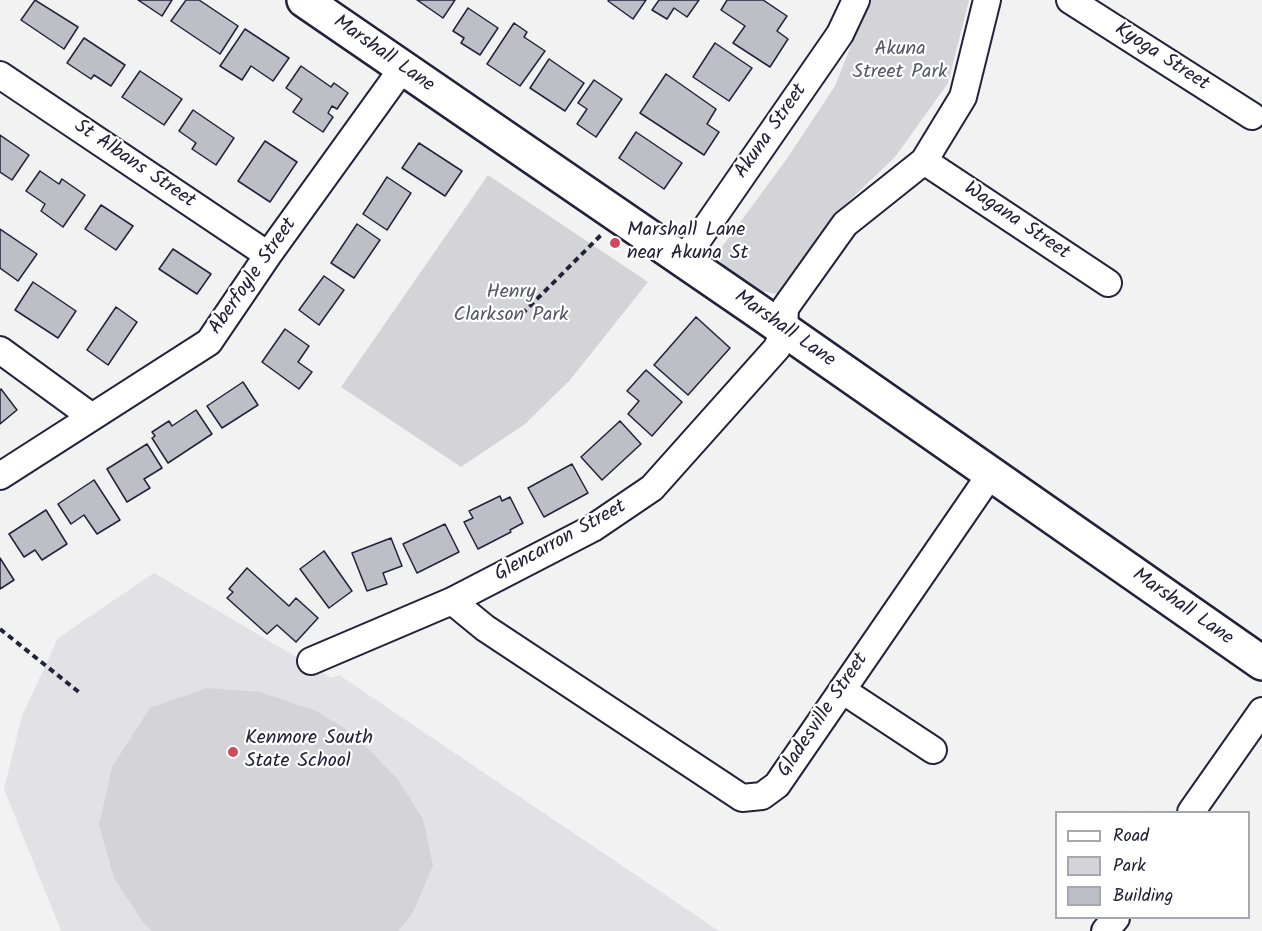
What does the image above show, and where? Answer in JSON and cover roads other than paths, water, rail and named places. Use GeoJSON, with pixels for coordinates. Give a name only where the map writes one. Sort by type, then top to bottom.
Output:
{"type":"FeatureCollection","features":[{"type":"Feature","properties":{"kind":"street","name":"Marshall Lane"},"geometry":{"type":"LineString","coordinates":[[304,0],[784,330],[1262,663]]}},
{"type":"Feature","properties":{"kind":"street","name":"Glencarron Street"},"geometry":{"type":"LineString","coordinates":[[311,661],[452,601],[593,528],[652,488],[777,348],[784,330],[785,308],[845,224],[924,161],[963,98],[987,0]]}},
{"type":"Feature","properties":{"kind":"street","name":"Kyoga Street"},"geometry":{"type":"LineString","coordinates":[[1070,0],[1252,116]]}},
{"type":"Feature","properties":{"kind":"street","name":"Akuna Street"},"geometry":{"type":"LineString","coordinates":[[683,261],[840,34],[846,4]]}},
{"type":"Feature","properties":{"kind":"street","name":"Aberfoyle Street"},"geometry":{"type":"LineString","coordinates":[[0,476],[209,342],[268,255],[402,69]]}},
{"type":"Feature","properties":{"kind":"street","name":"St Albans Street"},"geometry":{"type":"LineString","coordinates":[[0,75],[268,255]]}},
{"type":"Feature","properties":{"kind":"street","name":"Wagana Street"},"geometry":{"type":"LineString","coordinates":[[924,161],[1108,283]]}},
{"type":"Feature","properties":{"kind":"street"},"geometry":{"type":"LineString","coordinates":[[0,350],[92,417]]}},
{"type":"Feature","properties":{"kind":"street","name":"Gladesville Street"},"geometry":{"type":"LineString","coordinates":[[452,601],[485,628],[742,798],[762,796],[777,785],[990,475]]}},
{"type":"Feature","properties":{"kind":"street"},"geometry":{"type":"LineString","coordinates":[[842,690],[933,750]]}},
{"type":"Feature","properties":{"kind":"street"},"geometry":{"type":"LineString","coordinates":[[1192,811],[1262,711]]}},
{"type":"Feature","properties":{"kind":"street"},"geometry":{"type":"LineString","coordinates":[[1105,931],[1115,919]]}},
{"type":"Feature","properties":{"kind":"place","name":"Marshall Lane near Akuna St"},"geometry":{"type":"Point","coordinates":[615,243]}},
{"type":"Feature","properties":{"kind":"place","name":"Kenmore South State School"},"geometry":{"type":"Point","coordinates":[233,752]}},
{"type":"Feature","properties":{"kind":"park label","name":"Akuna Street Park"},"geometry":{"type":"Point","coordinates":[900,62]}},
{"type":"Feature","properties":{"kind":"park label","name":"Henry Clarkson Park"},"geometry":{"type":"Point","coordinates":[511,306]}}]}
